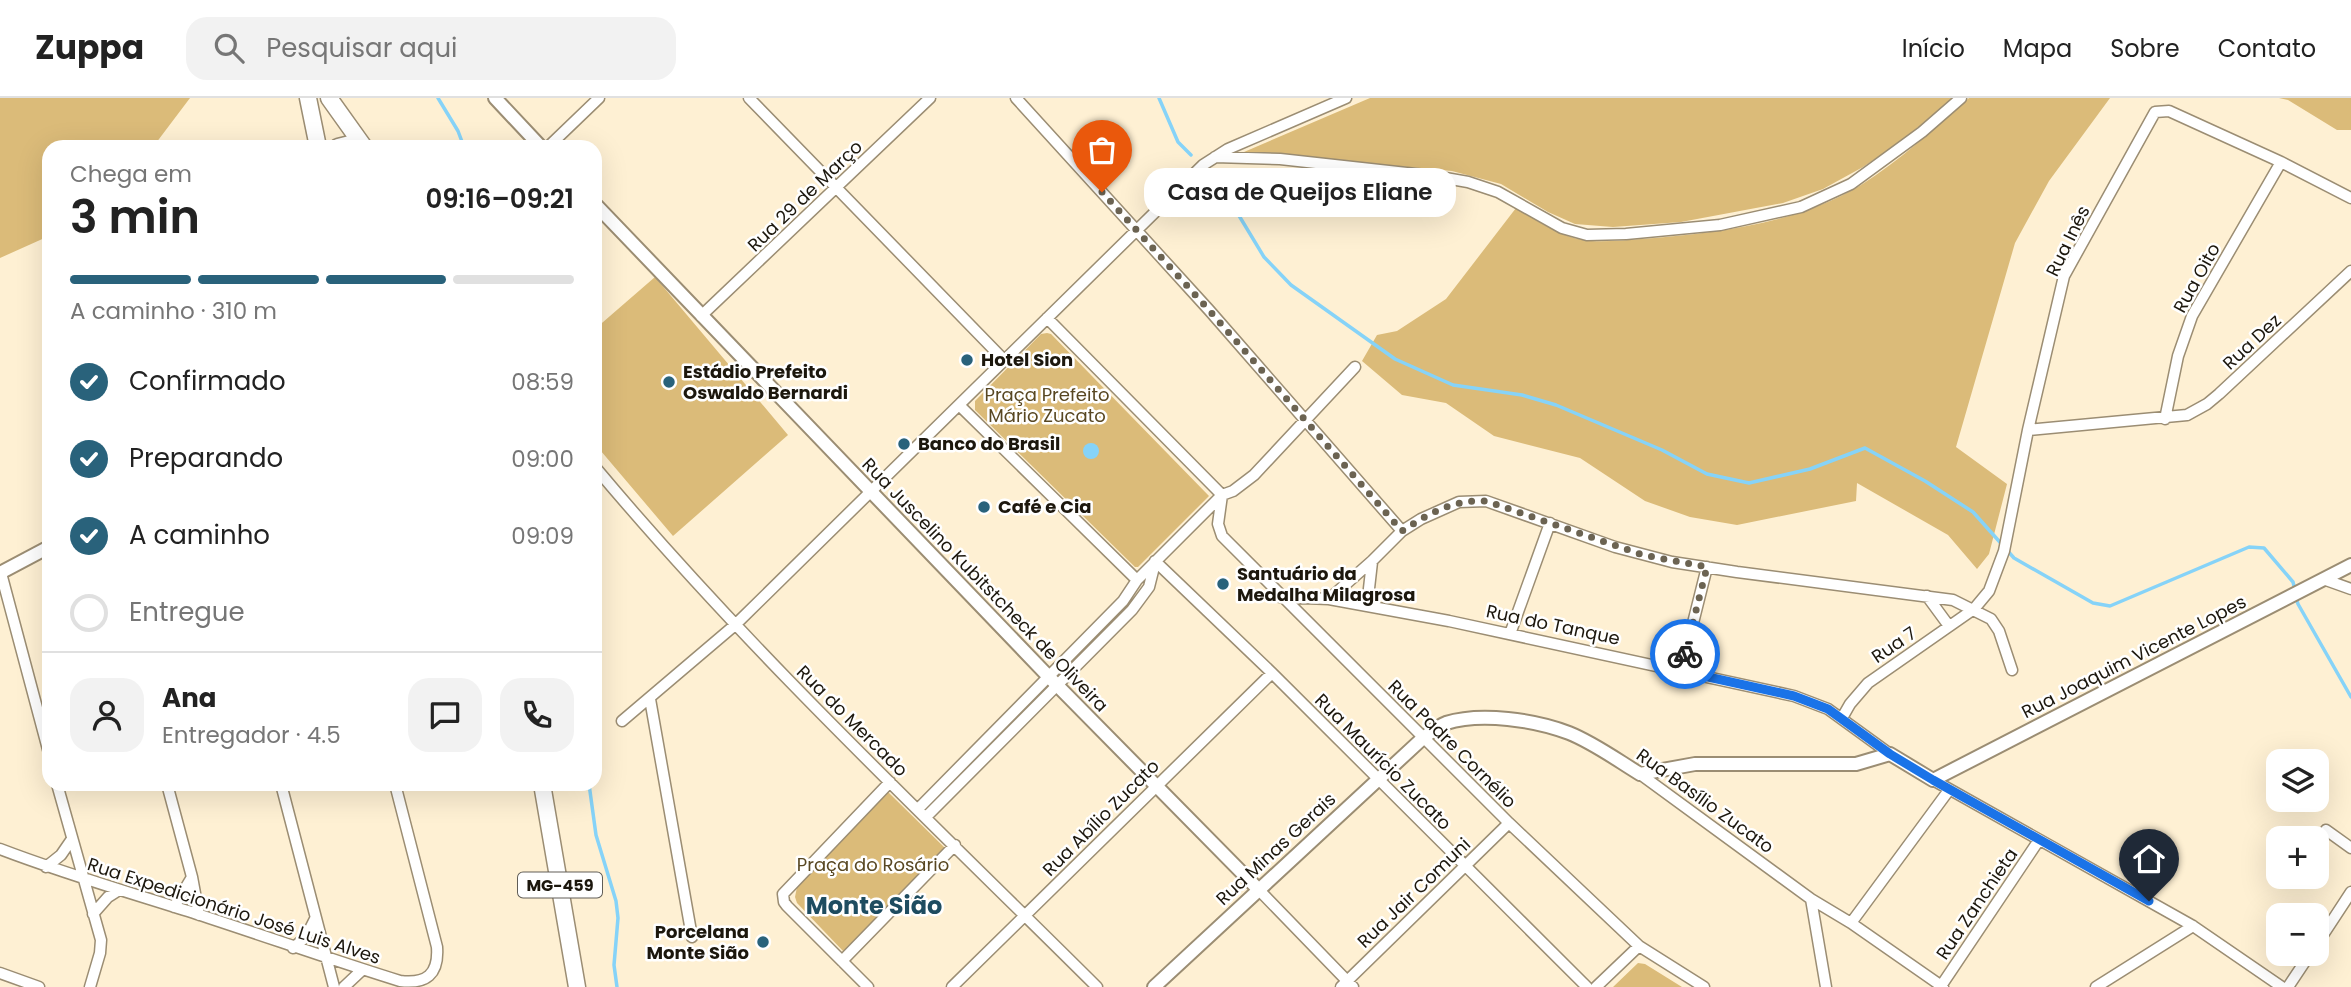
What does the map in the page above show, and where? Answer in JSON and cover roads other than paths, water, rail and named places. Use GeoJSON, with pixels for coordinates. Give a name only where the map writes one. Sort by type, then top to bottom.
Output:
{"type":"FeatureCollection","features":[{"type":"Feature","properties":{"kind":"main road"},"geometry":{"type":"LineString","coordinates":[[308,98],[317,140]]}},
{"type":"Feature","properties":{"kind":"main road"},"geometry":{"type":"LineString","coordinates":[[329,98],[359,140]]}},
{"type":"Feature","properties":{"kind":"main road","name":"MG-459"},"geometry":{"type":"LineString","coordinates":[[543,791],[577,987]]}},
{"type":"Feature","properties":{"kind":"street"},"geometry":{"type":"LineString","coordinates":[[495,98],[534,140]]}},
{"type":"Feature","properties":{"kind":"street"},"geometry":{"type":"LineString","coordinates":[[555,140],[599,98]]}},
{"type":"Feature","properties":{"kind":"street"},"geometry":{"type":"LineString","coordinates":[[749,98],[1004,360]]}},
{"type":"Feature","properties":{"kind":"street","name":"Rua 29 de Março"},"geometry":{"type":"LineString","coordinates":[[701,316],[930,98]]}},
{"type":"Feature","properties":{"kind":"street"},"geometry":{"type":"LineString","coordinates":[[1016,98],[1209,310],[1402,531]]}},
{"type":"Feature","properties":{"kind":"street"},"geometry":{"type":"LineString","coordinates":[[622,721],[735,625],[1203,165],[1215,157],[1346,98]]}},
{"type":"Feature","properties":{"kind":"street"},"geometry":{"type":"LineString","coordinates":[[1215,157],[1280,159],[1468,182],[1498,192],[1574,232],[1587,235],[1626,234],[1720,225],[1801,207],[1851,184],[1922,132],[1961,98]]}},
{"type":"Feature","properties":{"kind":"street","name":"Rua Inês"},"geometry":{"type":"LineString","coordinates":[[1974,609],[1989,591],[1999,568],[2064,276],[2151,116],[2160,110],[2169,111],[2281,162]]}},
{"type":"Feature","properties":{"kind":"street"},"geometry":{"type":"LineString","coordinates":[[2281,162],[2351,198]]}},
{"type":"Feature","properties":{"kind":"street","name":"Rua Oito"},"geometry":{"type":"LineString","coordinates":[[2165,419],[2178,356],[2192,316],[2281,162]]}},
{"type":"Feature","properties":{"kind":"street","name":"Rua Juscelino Kubitstcheck de Oliveira"},"geometry":{"type":"LineString","coordinates":[[602,211],[1053,681],[1258,889],[1347,985]]}},
{"type":"Feature","properties":{"kind":"street","name":"Rua Dez"},"geometry":{"type":"LineString","coordinates":[[2165,419],[2187,415],[2207,404],[2351,271]]}},
{"type":"Feature","properties":{"kind":"street"},"geometry":{"type":"LineString","coordinates":[[1047,318],[1222,495]]}},
{"type":"Feature","properties":{"kind":"street"},"geometry":{"type":"LineString","coordinates":[[1053,681],[1155,561],[1222,495],[1233,491],[1254,475],[1355,368]]}},
{"type":"Feature","properties":{"kind":"street"},"geometry":{"type":"LineString","coordinates":[[959,405],[1137,580]]}},
{"type":"Feature","properties":{"kind":"street"},"geometry":{"type":"LineString","coordinates":[[2028,430],[2165,419]]}},
{"type":"Feature","properties":{"kind":"street","name":"Rua do Mercado"},"geometry":{"type":"LineString","coordinates":[[602,475],[662,547],[735,625],[1097,987]]}},
{"type":"Feature","properties":{"kind":"street","name":"Rua Padre Cornélio"},"geometry":{"type":"LineString","coordinates":[[1222,495],[1219,524],[1222,536],[1280,597],[1509,823],[1639,946],[1704,987]]}},
{"type":"Feature","properties":{"kind":"street"},"geometry":{"type":"LineString","coordinates":[[1329,599],[1402,531],[1441,509],[1473,500],[1499,504],[1643,555],[1707,567],[1953,600],[1985,614],[1996,625],[2012,670]]}},
{"type":"Feature","properties":{"kind":"street"},"geometry":{"type":"LineString","coordinates":[[1510,634],[1550,523]]}},
{"type":"Feature","properties":{"kind":"street"},"geometry":{"type":"LineString","coordinates":[[42,551],[0,573],[42,727]]}},
{"type":"Feature","properties":{"kind":"street"},"geometry":{"type":"LineString","coordinates":[[922,813],[1053,681],[1142,598],[1152,579],[1155,561]]}},
{"type":"Feature","properties":{"kind":"street","name":"Rua Maurício Zucato"},"geometry":{"type":"LineString","coordinates":[[1155,561],[1272,673],[1587,987]]}},
{"type":"Feature","properties":{"kind":"street"},"geometry":{"type":"LineString","coordinates":[[1367,606],[1372,561]]}},
{"type":"Feature","properties":{"kind":"street","name":"Rua Joaquim Vicente Lopes"},"geometry":{"type":"LineString","coordinates":[[1933,780],[2351,565]]}},
{"type":"Feature","properties":{"kind":"street"},"geometry":{"type":"LineString","coordinates":[[1681,671],[1707,567]]}},
{"type":"Feature","properties":{"kind":"street"},"geometry":{"type":"LineString","coordinates":[[2323,579],[2351,589]]}},
{"type":"Feature","properties":{"kind":"street"},"geometry":{"type":"LineString","coordinates":[[1927,596],[1949,626]]}},
{"type":"Feature","properties":{"kind":"street","name":"Rua do Tanque"},"geometry":{"type":"LineString","coordinates":[[1280,597],[1329,599],[1510,634],[1794,696],[1828,709],[1890,754],[1949,790],[2193,926],[2282,987]]}},
{"type":"Feature","properties":{"kind":"street","name":"Rua 7"},"geometry":{"type":"LineString","coordinates":[[1842,718],[1868,683],[1974,609]]}},
{"type":"Feature","properties":{"kind":"street","name":"Rua Abílio Zucato"},"geometry":{"type":"LineString","coordinates":[[952,987],[1272,673]]}},
{"type":"Feature","properties":{"kind":"street"},"geometry":{"type":"LineString","coordinates":[[650,699],[692,937]]}},
{"type":"Feature","properties":{"kind":"street","name":"Rua Basílio Zucato"},"geometry":{"type":"LineString","coordinates":[[1423,738],[1439,726],[1463,720],[1508,719],[1571,733],[1640,774],[1811,899],[1851,923],[1942,986]]}},
{"type":"Feature","properties":{"kind":"street","name":"Rua Minas Gerais"},"geometry":{"type":"LineString","coordinates":[[1154,987],[1423,738]]}},
{"type":"Feature","properties":{"kind":"street"},"geometry":{"type":"LineString","coordinates":[[1640,774],[1695,764],[1856,764],[1890,754]]}},
{"type":"Feature","properties":{"kind":"street"},"geometry":{"type":"LineString","coordinates":[[868,987],[787,906],[783,898],[785,890],[890,782]]}},
{"type":"Feature","properties":{"kind":"street"},"geometry":{"type":"LineString","coordinates":[[1851,923],[1949,790]]}},
{"type":"Feature","properties":{"kind":"street"},"geometry":{"type":"LineString","coordinates":[[59,791],[101,947],[90,987]]}},
{"type":"Feature","properties":{"kind":"street"},"geometry":{"type":"LineString","coordinates":[[169,791],[192,877],[199,915]]}},
{"type":"Feature","properties":{"kind":"street"},"geometry":{"type":"LineString","coordinates":[[283,791],[334,987]]}},
{"type":"Feature","properties":{"kind":"street","name":"Rua Expedicionário José Luis Alves"},"geometry":{"type":"LineString","coordinates":[[0,849],[46,867],[199,915],[326,959],[400,981],[412,982],[431,975],[436,968],[437,947],[397,791]]}},
{"type":"Feature","properties":{"kind":"street","name":"Rua Jair Comuni"},"geometry":{"type":"LineString","coordinates":[[1347,985],[1509,823]]}},
{"type":"Feature","properties":{"kind":"street"},"geometry":{"type":"LineString","coordinates":[[2329,832],[2351,848]]}},
{"type":"Feature","properties":{"kind":"street"},"geometry":{"type":"LineString","coordinates":[[46,867],[61,855],[72,839]]}},
{"type":"Feature","properties":{"kind":"street","name":"Rua Zanchieta"},"geometry":{"type":"LineString","coordinates":[[1942,986],[2039,840]]}},
{"type":"Feature","properties":{"kind":"street"},"geometry":{"type":"LineString","coordinates":[[842,961],[955,845]]}},
{"type":"Feature","properties":{"kind":"street"},"geometry":{"type":"LineString","coordinates":[[174,907],[192,877]]}},
{"type":"Feature","properties":{"kind":"street"},"geometry":{"type":"LineString","coordinates":[[93,914],[108,897],[119,890]]}},
{"type":"Feature","properties":{"kind":"street"},"geometry":{"type":"LineString","coordinates":[[2329,926],[2351,892]]}},
{"type":"Feature","properties":{"kind":"street"},"geometry":{"type":"LineString","coordinates":[[1811,899],[1826,987]]}},
{"type":"Feature","properties":{"kind":"street"},"geometry":{"type":"LineString","coordinates":[[293,948],[306,937],[315,919]]}},
{"type":"Feature","properties":{"kind":"street"},"geometry":{"type":"LineString","coordinates":[[2096,987],[2193,926]]}},
{"type":"Feature","properties":{"kind":"street"},"geometry":{"type":"LineString","coordinates":[[1596,987],[1639,946]]}},
{"type":"Feature","properties":{"kind":"street"},"geometry":{"type":"LineString","coordinates":[[2288,987],[2302,966]]}},
{"type":"Feature","properties":{"kind":"street"},"geometry":{"type":"LineString","coordinates":[[344,987],[362,970]]}},
{"type":"Feature","properties":{"kind":"street"},"geometry":{"type":"LineString","coordinates":[[0,973],[39,987]]}},
{"type":"Feature","properties":{"kind":"water"},"geometry":{"type":"Polygon","coordinates":[[[1088,443],[1094,443],[1099,451],[1097,457],[1088,459],[1083,454],[1083,448],[1088,443]]]}},
{"type":"Feature","properties":{"kind":"waterway"},"geometry":{"type":"LineString","coordinates":[[438,98],[461,140]]}},
{"type":"Feature","properties":{"kind":"waterway"},"geometry":{"type":"LineString","coordinates":[[1159,98],[1178,142],[1191,155]]}},
{"type":"Feature","properties":{"kind":"waterway"},"geometry":{"type":"LineString","coordinates":[[1208,179],[1235,209],[1264,257],[1291,285],[1395,359],[1453,385],[1522,395],[1556,405],[1662,450],[1707,474],[1749,483],[1810,469],[1865,448],[1925,481],[1973,512],[2014,558],[2093,603],[2110,606],[2249,547],[2264,548],[2293,582],[2295,590]]}},
{"type":"Feature","properties":{"kind":"waterway"},"geometry":{"type":"LineString","coordinates":[[2296,598],[2351,697]]}},
{"type":"Feature","properties":{"kind":"waterway"},"geometry":{"type":"LineString","coordinates":[[590,791],[596,835],[616,901],[618,918],[614,965],[617,987]]}},
{"type":"Feature","properties":{"kind":"place","name":"Casa de Queijos Eliane"},"geometry":{"type":"Point","coordinates":[1102,192]}},
{"type":"Feature","properties":{"kind":"place","name":"Hotel Sion"},"geometry":{"type":"Point","coordinates":[967,360]}},
{"type":"Feature","properties":{"kind":"place","name":"Estádio Prefeito Oswaldo Bernardi"},"geometry":{"type":"Point","coordinates":[669,382]}},
{"type":"Feature","properties":{"kind":"place","name":"Banco do Brasil"},"geometry":{"type":"Point","coordinates":[904,444]}},
{"type":"Feature","properties":{"kind":"place","name":"Café e Cia"},"geometry":{"type":"Point","coordinates":[984,507]}},
{"type":"Feature","properties":{"kind":"place","name":"Santuário da Medalha Milagrosa"},"geometry":{"type":"Point","coordinates":[1223,584]}},
{"type":"Feature","properties":{"kind":"place","name":"Porcelana Monte Sião"},"geometry":{"type":"Point","coordinates":[763,942]}},
{"type":"Feature","properties":{"kind":"district","name":"Monte Sião"},"geometry":{"type":"Point","coordinates":[874,906]}},
{"type":"Feature","properties":{"kind":"park label","name":"Praça Prefeito Mário Zucato"},"geometry":{"type":"Point","coordinates":[1047,405]}},
{"type":"Feature","properties":{"kind":"park label","name":"Praça do Rosário"},"geometry":{"type":"Point","coordinates":[873,865]}}]}
